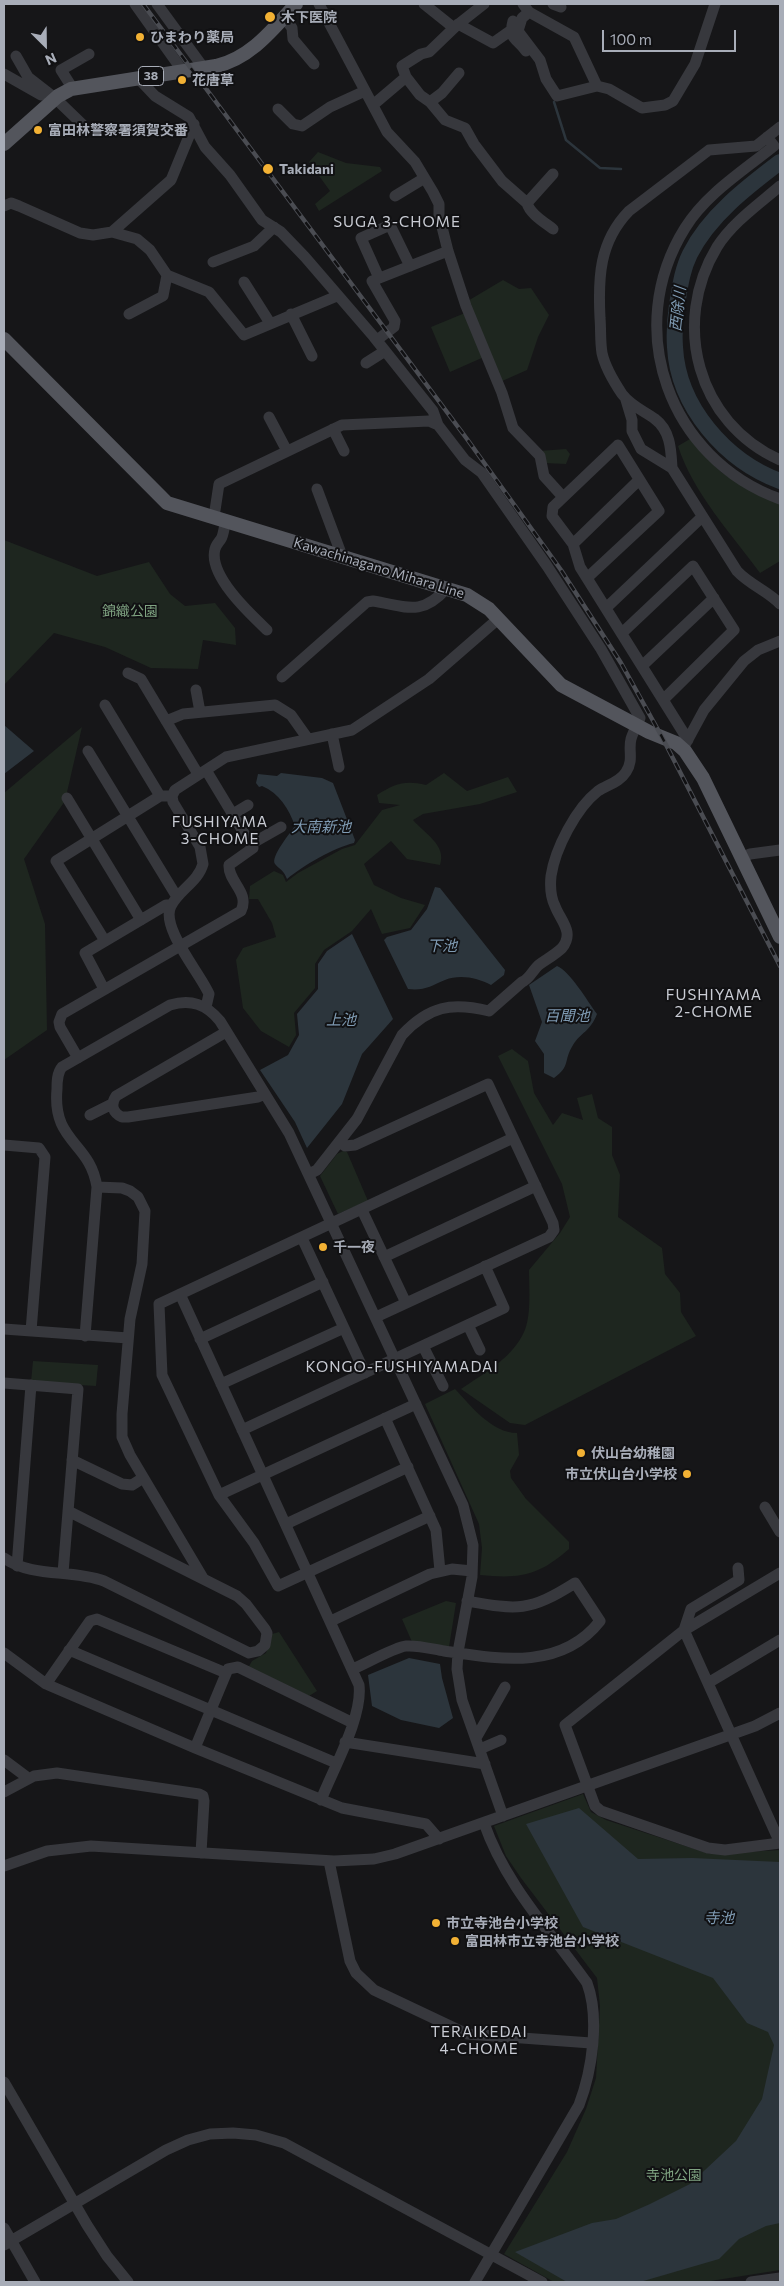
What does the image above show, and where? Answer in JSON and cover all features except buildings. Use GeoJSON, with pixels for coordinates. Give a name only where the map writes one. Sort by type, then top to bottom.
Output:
{"type":"FeatureCollection","features":[{"type":"Feature","properties":{"kind":"main road","name":"38"},"geometry":{"type":"LineString","coordinates":[[4,144],[53,100],[73,89],[226,64],[241,58],[296,4]]}},
{"type":"Feature","properties":{"kind":"main road","name":"Kawachinagano Mihara Line"},"geometry":{"type":"LineString","coordinates":[[4,339],[167,503],[475,599],[498,619],[562,685],[637,725],[676,743],[685,744],[780,938]]}},
{"type":"Feature","properties":{"kind":"street"},"geometry":{"type":"LineString","coordinates":[[135,4],[182,70]]}},
{"type":"Feature","properties":{"kind":"street"},"geometry":{"type":"LineString","coordinates":[[157,4],[204,67]]}},
{"type":"Feature","properties":{"kind":"street"},"geometry":{"type":"LineString","coordinates":[[319,4],[387,132],[415,162],[439,204],[439,215],[448,252],[466,306],[502,392],[512,428],[540,456],[544,476],[563,498]]}},
{"type":"Feature","properties":{"kind":"street"},"geometry":{"type":"LineString","coordinates":[[424,4],[456,26],[493,43],[510,31],[515,16],[526,6]]}},
{"type":"Feature","properties":{"kind":"street"},"geometry":{"type":"LineString","coordinates":[[484,4],[456,26],[429,52],[421,54],[402,66],[406,76],[420,95],[430,102],[445,120],[465,128],[474,144],[502,181],[527,203],[528,207],[543,222],[553,228]]}},
{"type":"Feature","properties":{"kind":"street"},"geometry":{"type":"LineString","coordinates":[[557,96],[597,86],[609,89],[642,108],[665,105],[673,101],[695,64],[715,4]]}},
{"type":"Feature","properties":{"kind":"street"},"geometry":{"type":"LineString","coordinates":[[526,6],[574,37],[597,86]]}},
{"type":"Feature","properties":{"kind":"street"},"geometry":{"type":"LineString","coordinates":[[526,6],[518,30],[540,60],[546,79],[557,96]]}},
{"type":"Feature","properties":{"kind":"street"},"geometry":{"type":"LineString","coordinates":[[284,17],[292,28],[294,39],[314,64]]}},
{"type":"Feature","properties":{"kind":"street"},"geometry":{"type":"LineString","coordinates":[[510,31],[515,40],[520,43],[534,62],[540,80],[557,96]]}},
{"type":"Feature","properties":{"kind":"street"},"geometry":{"type":"LineString","coordinates":[[73,89],[57,72],[74,57],[88,54]]}},
{"type":"Feature","properties":{"kind":"street"},"geometry":{"type":"LineString","coordinates":[[16,56],[28,77],[84,126]]}},
{"type":"Feature","properties":{"kind":"street"},"geometry":{"type":"LineString","coordinates":[[4,74],[53,100]]}},
{"type":"Feature","properties":{"kind":"street"},"geometry":{"type":"LineString","coordinates":[[373,105],[406,76]]}},
{"type":"Feature","properties":{"kind":"street"},"geometry":{"type":"LineString","coordinates":[[138,78],[155,96],[189,117],[205,146],[230,175],[262,220],[281,232],[377,340],[433,411],[438,424],[465,460],[482,473],[547,566],[601,650],[640,718],[630,741],[632,752],[630,765],[625,774],[600,790],[584,804],[579,810],[560,848],[551,876],[551,891],[555,906],[566,926],[566,942],[535,968],[527,980],[522,982],[489,1011],[458,1005],[441,1008],[425,1014],[412,1023],[402,1034],[357,1119],[316,1170],[309,1174]]}},
{"type":"Feature","properties":{"kind":"street"},"geometry":{"type":"LineString","coordinates":[[430,102],[457,81]]}},
{"type":"Feature","properties":{"kind":"street"},"geometry":{"type":"LineString","coordinates":[[278,109],[294,124],[302,126],[330,107],[365,91]]}},
{"type":"Feature","properties":{"kind":"street"},"geometry":{"type":"LineString","coordinates":[[112,232],[171,180],[194,124]]}},
{"type":"Feature","properties":{"kind":"street"},"geometry":{"type":"LineString","coordinates":[[778,598],[747,582],[737,571],[672,468],[670,448],[663,428],[656,420],[634,406],[624,396],[612,378],[602,354],[599,274],[605,247],[618,222],[629,211],[709,150],[756,146],[780,127]]}},
{"type":"Feature","properties":{"kind":"street"},"geometry":{"type":"LineString","coordinates":[[767,138],[774,146],[705,202],[685,228],[668,262],[661,287],[657,323],[659,354],[667,387],[690,432],[726,470],[761,492],[780,499]]}},
{"type":"Feature","properties":{"kind":"street"},"geometry":{"type":"LineString","coordinates":[[527,203],[553,174]]}},
{"type":"Feature","properties":{"kind":"street"},"geometry":{"type":"LineString","coordinates":[[395,196],[423,179]]}},
{"type":"Feature","properties":{"kind":"street"},"geometry":{"type":"LineString","coordinates":[[780,186],[748,214],[718,246],[699,286],[694,312],[694,339],[705,382],[715,403],[738,432],[754,445],[780,460]]}},
{"type":"Feature","properties":{"kind":"street"},"geometry":{"type":"LineString","coordinates":[[4,206],[11,204],[19,206],[80,233],[93,235],[112,232],[143,243],[167,275],[209,292],[244,335],[337,296]]}},
{"type":"Feature","properties":{"kind":"street"},"geometry":{"type":"LineString","coordinates":[[379,278],[361,238],[390,225],[410,266]]}},
{"type":"Feature","properties":{"kind":"street"},"geometry":{"type":"LineString","coordinates":[[213,262],[254,246],[274,227]]}},
{"type":"Feature","properties":{"kind":"street"},"geometry":{"type":"LineString","coordinates":[[377,340],[394,327],[395,321],[372,281],[448,252]]}},
{"type":"Feature","properties":{"kind":"street"},"geometry":{"type":"LineString","coordinates":[[129,314],[163,296],[167,275]]}},
{"type":"Feature","properties":{"kind":"street"},"geometry":{"type":"LineString","coordinates":[[244,282],[270,324]]}},
{"type":"Feature","properties":{"kind":"street"},"geometry":{"type":"LineString","coordinates":[[291,314],[312,356]]}},
{"type":"Feature","properties":{"kind":"street"},"geometry":{"type":"LineString","coordinates":[[366,363],[385,351]]}},
{"type":"Feature","properties":{"kind":"street"},"geometry":{"type":"LineString","coordinates":[[624,396],[632,420],[632,431],[641,449],[672,468]]}},
{"type":"Feature","properties":{"kind":"street"},"geometry":{"type":"LineString","coordinates":[[269,417],[287,451]]}},
{"type":"Feature","properties":{"kind":"street"},"geometry":{"type":"LineString","coordinates":[[267,630],[218,575],[215,566],[214,549],[222,538],[219,484],[342,425],[429,421],[438,424]]}},
{"type":"Feature","properties":{"kind":"street"},"geometry":{"type":"LineString","coordinates":[[334,429],[344,451]]}},
{"type":"Feature","properties":{"kind":"street"},"geometry":{"type":"LineString","coordinates":[[587,578],[659,511],[618,445],[553,508],[552,516],[573,544],[580,567],[663,700],[685,744]]}},
{"type":"Feature","properties":{"kind":"street"},"geometry":{"type":"LineString","coordinates":[[573,544],[639,480]]}},
{"type":"Feature","properties":{"kind":"street"},"geometry":{"type":"LineString","coordinates":[[317,489],[342,556]]}},
{"type":"Feature","properties":{"kind":"street"},"geometry":{"type":"LineString","coordinates":[[606,608],[702,517]]}},
{"type":"Feature","properties":{"kind":"street"},"geometry":{"type":"LineString","coordinates":[[622,633],[693,566],[734,630],[663,700]]}},
{"type":"Feature","properties":{"kind":"street"},"geometry":{"type":"LineString","coordinates":[[282,678],[367,602],[373,601],[420,607],[437,599],[446,589]]}},
{"type":"Feature","properties":{"kind":"street"},"geometry":{"type":"LineString","coordinates":[[642,666],[714,598]]}},
{"type":"Feature","properties":{"kind":"street"},"geometry":{"type":"LineString","coordinates":[[105,941],[56,861],[166,796],[226,757],[352,730],[416,689],[498,619]]}},
{"type":"Feature","properties":{"kind":"street"},"geometry":{"type":"LineString","coordinates":[[685,744],[704,710],[744,661],[758,650],[780,641]]}},
{"type":"Feature","properties":{"kind":"street"},"geometry":{"type":"LineString","coordinates":[[78,1058],[60,1028],[60,1018],[66,1011],[241,911],[244,901],[243,895],[229,871],[229,864],[253,848],[233,814],[166,721],[141,679],[128,673]]}},
{"type":"Feature","properties":{"kind":"street"},"geometry":{"type":"LineString","coordinates":[[196,690],[200,712]]}},
{"type":"Feature","properties":{"kind":"street"},"geometry":{"type":"LineString","coordinates":[[166,721],[183,714],[276,705],[291,716],[308,739]]}},
{"type":"Feature","properties":{"kind":"street"},"geometry":{"type":"LineString","coordinates":[[105,706],[166,796],[173,802],[200,847],[203,858],[199,874],[174,901],[168,914],[168,922],[209,994],[206,1007]]}},
{"type":"Feature","properties":{"kind":"street"},"geometry":{"type":"LineString","coordinates":[[332,734],[339,767]]}},
{"type":"Feature","properties":{"kind":"street"},"geometry":{"type":"LineString","coordinates":[[88,751],[128,817],[174,901]]}},
{"type":"Feature","properties":{"kind":"street"},"geometry":{"type":"LineString","coordinates":[[67,798],[142,920]]}},
{"type":"Feature","properties":{"kind":"street"},"geometry":{"type":"LineString","coordinates":[[233,814],[248,805]]}},
{"type":"Feature","properties":{"kind":"street"},"geometry":{"type":"LineString","coordinates":[[251,844],[281,827]]}},
{"type":"Feature","properties":{"kind":"street"},"geometry":{"type":"LineString","coordinates":[[742,858],[750,854],[780,850]]}},
{"type":"Feature","properties":{"kind":"street"},"geometry":{"type":"LineString","coordinates":[[104,989],[85,953],[174,901]]}},
{"type":"Feature","properties":{"kind":"street"},"geometry":{"type":"LineString","coordinates":[[85,1336],[97,1187],[95,1173],[89,1160],[65,1133],[56,1114],[59,1072],[78,1058],[170,1005],[188,1002],[206,1007],[214,1013],[289,1133],[376,1317],[468,1520],[473,1545],[472,1571],[458,1653],[459,1685],[503,1816]]}},
{"type":"Feature","properties":{"kind":"street"},"geometry":{"type":"LineString","coordinates":[[90,1115],[112,1104],[116,1096],[226,1032]]}},
{"type":"Feature","properties":{"kind":"street"},"geometry":{"type":"LineString","coordinates":[[339,1142],[345,1146],[356,1145],[488,1084],[536,1186],[554,1230],[549,1237],[376,1317]]}},
{"type":"Feature","properties":{"kind":"street"},"geometry":{"type":"LineString","coordinates":[[112,1104],[117,1115],[128,1117],[258,1097],[265,1094]]}},
{"type":"Feature","properties":{"kind":"street"},"geometry":{"type":"LineString","coordinates":[[430,1516],[278,1586],[254,1543],[219,1495],[162,1375],[159,1304],[513,1138]]}},
{"type":"Feature","properties":{"kind":"street"},"geometry":{"type":"LineString","coordinates":[[4,1145],[39,1148],[45,1157],[31,1331]]}},
{"type":"Feature","properties":{"kind":"street"},"geometry":{"type":"LineString","coordinates":[[384,1257],[536,1186]]}},
{"type":"Feature","properties":{"kind":"street"},"geometry":{"type":"LineString","coordinates":[[97,1187],[122,1188],[130,1191],[138,1197],[145,1211],[146,1220],[142,1264],[132,1306],[128,1338],[122,1437],[143,1478],[204,1578]]}},
{"type":"Feature","properties":{"kind":"street"},"geometry":{"type":"LineString","coordinates":[[362,1210],[406,1303]]}},
{"type":"Feature","properties":{"kind":"street"},"geometry":{"type":"LineString","coordinates":[[302,1238],[365,1373]]}},
{"type":"Feature","properties":{"kind":"street"},"geometry":{"type":"LineString","coordinates":[[242,1430],[504,1308],[485,1266]]}},
{"type":"Feature","properties":{"kind":"street"},"geometry":{"type":"LineString","coordinates":[[200,1339],[322,1282]]}},
{"type":"Feature","properties":{"kind":"street"},"geometry":{"type":"LineString","coordinates":[[180,1294],[354,1669],[360,1694],[353,1723],[320,1800]]}},
{"type":"Feature","properties":{"kind":"street"},"geometry":{"type":"LineString","coordinates":[[468,1325],[480,1350]]}},
{"type":"Feature","properties":{"kind":"street"},"geometry":{"type":"LineString","coordinates":[[221,1384],[344,1328]]}},
{"type":"Feature","properties":{"kind":"street"},"geometry":{"type":"LineString","coordinates":[[4,1329],[128,1338]]}},
{"type":"Feature","properties":{"kind":"street"},"geometry":{"type":"LineString","coordinates":[[423,1346],[442,1386]]}},
{"type":"Feature","properties":{"kind":"street"},"geometry":{"type":"LineString","coordinates":[[4,1383],[78,1389],[63,1573]]}},
{"type":"Feature","properties":{"kind":"street"},"geometry":{"type":"LineString","coordinates":[[17,1566],[31,1385]]}},
{"type":"Feature","properties":{"kind":"street"},"geometry":{"type":"LineString","coordinates":[[219,1495],[416,1404]]}},
{"type":"Feature","properties":{"kind":"street"},"geometry":{"type":"LineString","coordinates":[[385,1418],[430,1516],[438,1541],[440,1571]]}},
{"type":"Feature","properties":{"kind":"street"},"geometry":{"type":"LineString","coordinates":[[72,1460],[122,1484],[132,1485],[143,1478]]}},
{"type":"Feature","properties":{"kind":"street"},"geometry":{"type":"LineString","coordinates":[[286,1524],[408,1467]]}},
{"type":"Feature","properties":{"kind":"street"},"geometry":{"type":"LineString","coordinates":[[765,1506],[780,1532]]}},
{"type":"Feature","properties":{"kind":"street"},"geometry":{"type":"LineString","coordinates":[[4,1558],[17,1566],[104,1581],[249,1653],[262,1649],[267,1641],[267,1633],[246,1604],[237,1596],[68,1511]]}},
{"type":"Feature","properties":{"kind":"street"},"geometry":{"type":"LineString","coordinates":[[181,1567],[188,1563],[189,1555]]}},
{"type":"Feature","properties":{"kind":"street"},"geometry":{"type":"LineString","coordinates":[[738,1568],[739,1580],[691,1609],[684,1630],[780,1843],[725,1850],[708,1848],[602,1811],[594,1806],[565,1725],[684,1630],[780,1573]]}},
{"type":"Feature","properties":{"kind":"street"},"geometry":{"type":"LineString","coordinates":[[331,1620],[440,1571],[472,1571]]}},
{"type":"Feature","properties":{"kind":"street"},"geometry":{"type":"LineString","coordinates":[[354,1669],[406,1646],[503,1659],[543,1656],[580,1641],[589,1635],[600,1621],[574,1583],[544,1602],[523,1607],[498,1606],[467,1601]]}},
{"type":"Feature","properties":{"kind":"street"},"geometry":{"type":"LineString","coordinates":[[46,1684],[90,1620],[97,1619],[226,1673]]}},
{"type":"Feature","properties":{"kind":"street"},"geometry":{"type":"LineString","coordinates":[[708,1683],[780,1640]]}},
{"type":"Feature","properties":{"kind":"street"},"geometry":{"type":"LineString","coordinates":[[69,1650],[336,1763]]}},
{"type":"Feature","properties":{"kind":"street"},"geometry":{"type":"LineString","coordinates":[[4,1653],[46,1684],[195,1748],[342,1808],[426,1824],[439,1838]]}},
{"type":"Feature","properties":{"kind":"street"},"geometry":{"type":"LineString","coordinates":[[195,1748],[228,1669],[238,1667],[353,1723]]}},
{"type":"Feature","properties":{"kind":"street"},"geometry":{"type":"LineString","coordinates":[[478,1744],[505,1687]]}},
{"type":"Feature","properties":{"kind":"street"},"geometry":{"type":"LineString","coordinates":[[4,1866],[31,1855],[77,1846],[329,1861],[374,1859],[395,1854],[732,1735],[780,1713]]}},
{"type":"Feature","properties":{"kind":"street"},"geometry":{"type":"LineString","coordinates":[[478,1744],[501,1740]]}},
{"type":"Feature","properties":{"kind":"street"},"geometry":{"type":"LineString","coordinates":[[345,1742],[485,1764]]}},
{"type":"Feature","properties":{"kind":"street"},"geometry":{"type":"LineString","coordinates":[[4,1760],[28,1778]]}},
{"type":"Feature","properties":{"kind":"street"},"geometry":{"type":"LineString","coordinates":[[4,1792],[28,1778],[46,1774],[66,1774],[199,1794],[203,1796],[204,1801],[201,1853]]}},
{"type":"Feature","properties":{"kind":"street"},"geometry":{"type":"LineString","coordinates":[[475,2282],[579,2105],[587,2083],[594,2013],[592,1997],[587,1983],[515,1888],[496,1852],[484,1823]]}},
{"type":"Feature","properties":{"kind":"street"},"geometry":{"type":"LineString","coordinates":[[329,1861],[350,1961],[356,1973],[374,1990],[467,2034],[591,2044]]}},
{"type":"Feature","properties":{"kind":"street"},"geometry":{"type":"LineString","coordinates":[[4,2082],[74,2204],[107,2256],[128,2282]]}},
{"type":"Feature","properties":{"kind":"street"},"geometry":{"type":"LineString","coordinates":[[7,2243],[182,2142],[210,2134],[244,2133],[288,2145],[542,2282]]}},
{"type":"Feature","properties":{"kind":"street"},"geometry":{"type":"LineString","coordinates":[[4,2228],[7,2243],[35,2282]]}},
{"type":"Feature","properties":{"kind":"street"},"geometry":{"type":"LineString","coordinates":[[751,2282],[780,2278]]}},
{"type":"Feature","properties":{"kind":"green space"},"geometry":{"type":"Polygon","coordinates":[[[318,152],[346,163],[380,167],[382,171],[319,211],[315,204],[330,191],[309,162],[318,152]]]}},
{"type":"Feature","properties":{"kind":"green space"},"geometry":{"type":"Polygon","coordinates":[[[503,280],[519,289],[531,288],[549,315],[538,337],[527,370],[500,382],[466,302],[503,280]]]}},
{"type":"Feature","properties":{"kind":"green space"},"geometry":{"type":"Polygon","coordinates":[[[465,313],[484,357],[450,372],[431,327],[465,313]]]}},
{"type":"Feature","properties":{"kind":"green space"},"geometry":{"type":"Polygon","coordinates":[[[690,439],[721,472],[757,494],[780,501],[780,561],[760,573],[714,512],[693,480],[678,446],[690,439]]]}},
{"type":"Feature","properties":{"kind":"green space"},"geometry":{"type":"Polygon","coordinates":[[[566,449],[570,454],[566,464],[545,463],[539,451],[566,449]]]}},
{"type":"Feature","properties":{"kind":"green space","name":"錦織公園"},"geometry":{"type":"Polygon","coordinates":[[[4,540],[97,576],[149,562],[170,594],[185,606],[215,603],[235,628],[236,645],[203,640],[198,669],[151,668],[105,647],[54,633],[4,685],[4,540]]]}},
{"type":"Feature","properties":{"kind":"green space"},"geometry":{"type":"Polygon","coordinates":[[[82,727],[65,801],[24,859],[45,924],[47,1030],[4,1060],[4,793],[82,727]]]}},
{"type":"Feature","properties":{"kind":"green space"},"geometry":{"type":"Polygon","coordinates":[[[444,773],[467,791],[508,777],[517,792],[480,804],[423,814],[413,820],[437,845],[440,851],[440,865],[407,859],[391,841],[364,864],[374,885],[401,898],[425,905],[410,928],[382,934],[371,909],[352,931],[324,950],[315,964],[315,988],[294,1013],[296,1035],[289,1047],[261,1031],[243,1008],[236,960],[243,948],[276,937],[272,923],[258,899],[249,899],[250,886],[274,871],[283,875],[286,882],[298,873],[342,849],[355,845],[382,810],[400,805],[379,803],[377,795],[400,784],[426,785],[444,773]]]}},
{"type":"Feature","properties":{"kind":"green space"},"geometry":{"type":"Polygon","coordinates":[[[512,1049],[528,1061],[534,1093],[553,1125],[562,1113],[583,1120],[577,1098],[592,1094],[598,1118],[612,1127],[612,1155],[620,1175],[618,1217],[662,1248],[665,1274],[680,1293],[681,1312],[696,1336],[525,1425],[510,1423],[461,1389],[487,1372],[517,1345],[525,1329],[529,1313],[529,1270],[560,1233],[570,1217],[562,1184],[498,1056],[512,1049]]]}},
{"type":"Feature","properties":{"kind":"green space"},"geometry":{"type":"Polygon","coordinates":[[[343,1151],[347,1152],[368,1201],[338,1214],[320,1176],[337,1154],[343,1151]]]}},
{"type":"Feature","properties":{"kind":"green space"},"geometry":{"type":"Polygon","coordinates":[[[33,1361],[98,1365],[96,1386],[31,1382],[33,1361]]]}},
{"type":"Feature","properties":{"kind":"green space"},"geometry":{"type":"Polygon","coordinates":[[[455,1389],[491,1424],[499,1429],[517,1433],[519,1455],[510,1471],[511,1478],[526,1499],[569,1542],[569,1549],[538,1570],[518,1576],[480,1575],[482,1548],[479,1524],[425,1404],[455,1389]]]}},
{"type":"Feature","properties":{"kind":"green space"},"geometry":{"type":"Polygon","coordinates":[[[446,1601],[456,1603],[449,1647],[412,1642],[402,1619],[446,1601]]]}},
{"type":"Feature","properties":{"kind":"green space"},"geometry":{"type":"Polygon","coordinates":[[[279,1632],[317,1691],[309,1696],[248,1668],[252,1661],[266,1653],[272,1634],[279,1632]]]}},
{"type":"Feature","properties":{"kind":"green space","name":"寺池公園"},"geometry":{"type":"Polygon","coordinates":[[[583,1794],[591,1812],[606,1820],[710,1854],[780,1850],[780,2270],[704,2282],[554,2282],[504,2254],[567,2152],[586,2109],[596,2078],[600,2006],[597,1978],[506,1856],[494,1826],[583,1794]]]}},
{"type":"Feature","properties":{"kind":"water"},"geometry":{"type":"Polygon","coordinates":[[[4,725],[34,751],[4,774],[4,725]]]}},
{"type":"Feature","properties":{"kind":"water","name":"大南新池"},"geometry":{"type":"Polygon","coordinates":[[[281,773],[322,778],[333,783],[355,840],[354,843],[319,858],[287,879],[274,861],[278,850],[295,826],[290,814],[278,797],[268,789],[262,786],[259,787],[256,783],[258,774],[277,776],[281,773]]]}},
{"type":"Feature","properties":{"kind":"water","name":"下池"},"geometry":{"type":"Polygon","coordinates":[[[435,887],[440,888],[505,970],[504,975],[491,985],[480,980],[457,977],[423,989],[408,989],[384,940],[387,937],[411,930],[427,909],[435,887]]]}},
{"type":"Feature","properties":{"kind":"water","name":"上池"},"geometry":{"type":"Polygon","coordinates":[[[352,934],[393,1019],[362,1054],[342,1104],[307,1148],[295,1122],[260,1070],[288,1055],[299,1035],[297,1014],[318,989],[318,964],[327,951],[352,934]]]}},
{"type":"Feature","properties":{"kind":"water","name":"百聞池"},"geometry":{"type":"Polygon","coordinates":[[[557,966],[573,980],[597,1014],[591,1025],[573,1045],[563,1070],[554,1078],[544,1073],[544,1054],[535,1041],[542,1022],[529,985],[557,966]]]}},
{"type":"Feature","properties":{"kind":"water"},"geometry":{"type":"Polygon","coordinates":[[[409,1658],[440,1664],[453,1718],[439,1728],[401,1720],[372,1706],[368,1675],[409,1658]]]}},
{"type":"Feature","properties":{"kind":"water","name":"寺池"},"geometry":{"type":"Polygon","coordinates":[[[579,1808],[638,1859],[692,1858],[780,1862],[780,2223],[766,2226],[739,2239],[719,2259],[640,2282],[567,2282],[515,2252],[592,2223],[616,2219],[690,2184],[736,2141],[762,2099],[774,2045],[768,2032],[747,2023],[713,1978],[583,1927],[526,1824],[579,1808]]]}},
{"type":"Feature","properties":{"kind":"waterway"},"geometry":{"type":"LineString","coordinates":[[554,102],[566,140],[600,168],[621,169]]}},
{"type":"Feature","properties":{"kind":"waterway","name":"西除川"},"geometry":{"type":"LineString","coordinates":[[780,162],[730,203],[707,227],[698,240],[685,266],[676,310],[675,326],[678,369],[685,390],[695,410],[708,429],[724,446],[760,472],[780,481]]}},
{"type":"Feature","properties":{"kind":"railway"},"geometry":{"type":"LineString","coordinates":[[143,4],[467,439],[561,570],[621,663],[662,737],[780,966]]}},
{"type":"Feature","properties":{"kind":"place","name":"木下医院"},"geometry":{"type":"Point","coordinates":[270,17]}},
{"type":"Feature","properties":{"kind":"place","name":"ひまわり薬局"},"geometry":{"type":"Point","coordinates":[140,37]}},
{"type":"Feature","properties":{"kind":"place","name":"花唐草"},"geometry":{"type":"Point","coordinates":[182,80]}},
{"type":"Feature","properties":{"kind":"place","name":"富田林警察署須賀交番"},"geometry":{"type":"Point","coordinates":[38,130]}},
{"type":"Feature","properties":{"kind":"place","name":"Takidani"},"geometry":{"type":"Point","coordinates":[268,169]}},
{"type":"Feature","properties":{"kind":"place","name":"千一夜"},"geometry":{"type":"Point","coordinates":[323,1247]}},
{"type":"Feature","properties":{"kind":"place","name":"伏山台幼稚園"},"geometry":{"type":"Point","coordinates":[581,1453]}},
{"type":"Feature","properties":{"kind":"place","name":"市立伏山台小学校"},"geometry":{"type":"Point","coordinates":[687,1474]}},
{"type":"Feature","properties":{"kind":"place","name":"市立寺池台小学校"},"geometry":{"type":"Point","coordinates":[436,1923]}},
{"type":"Feature","properties":{"kind":"place","name":"富田林市立寺池台小学校"},"geometry":{"type":"Point","coordinates":[455,1941]}},
{"type":"Feature","properties":{"kind":"district","name":"SUGA 3-CHOME"},"geometry":{"type":"Point","coordinates":[397,222]}},
{"type":"Feature","properties":{"kind":"district","name":"FUSHIYAMA 3-CHOME"},"geometry":{"type":"Point","coordinates":[220,830]}},
{"type":"Feature","properties":{"kind":"district","name":"FUSHIYAMA 2-CHOME"},"geometry":{"type":"Point","coordinates":[714,1004]}},
{"type":"Feature","properties":{"kind":"district","name":"KONGO-FUSHIYAMADAI"},"geometry":{"type":"Point","coordinates":[402,1367]}},
{"type":"Feature","properties":{"kind":"district","name":"TERAIKEDAI 4-CHOME"},"geometry":{"type":"Point","coordinates":[479,2040]}}]}
